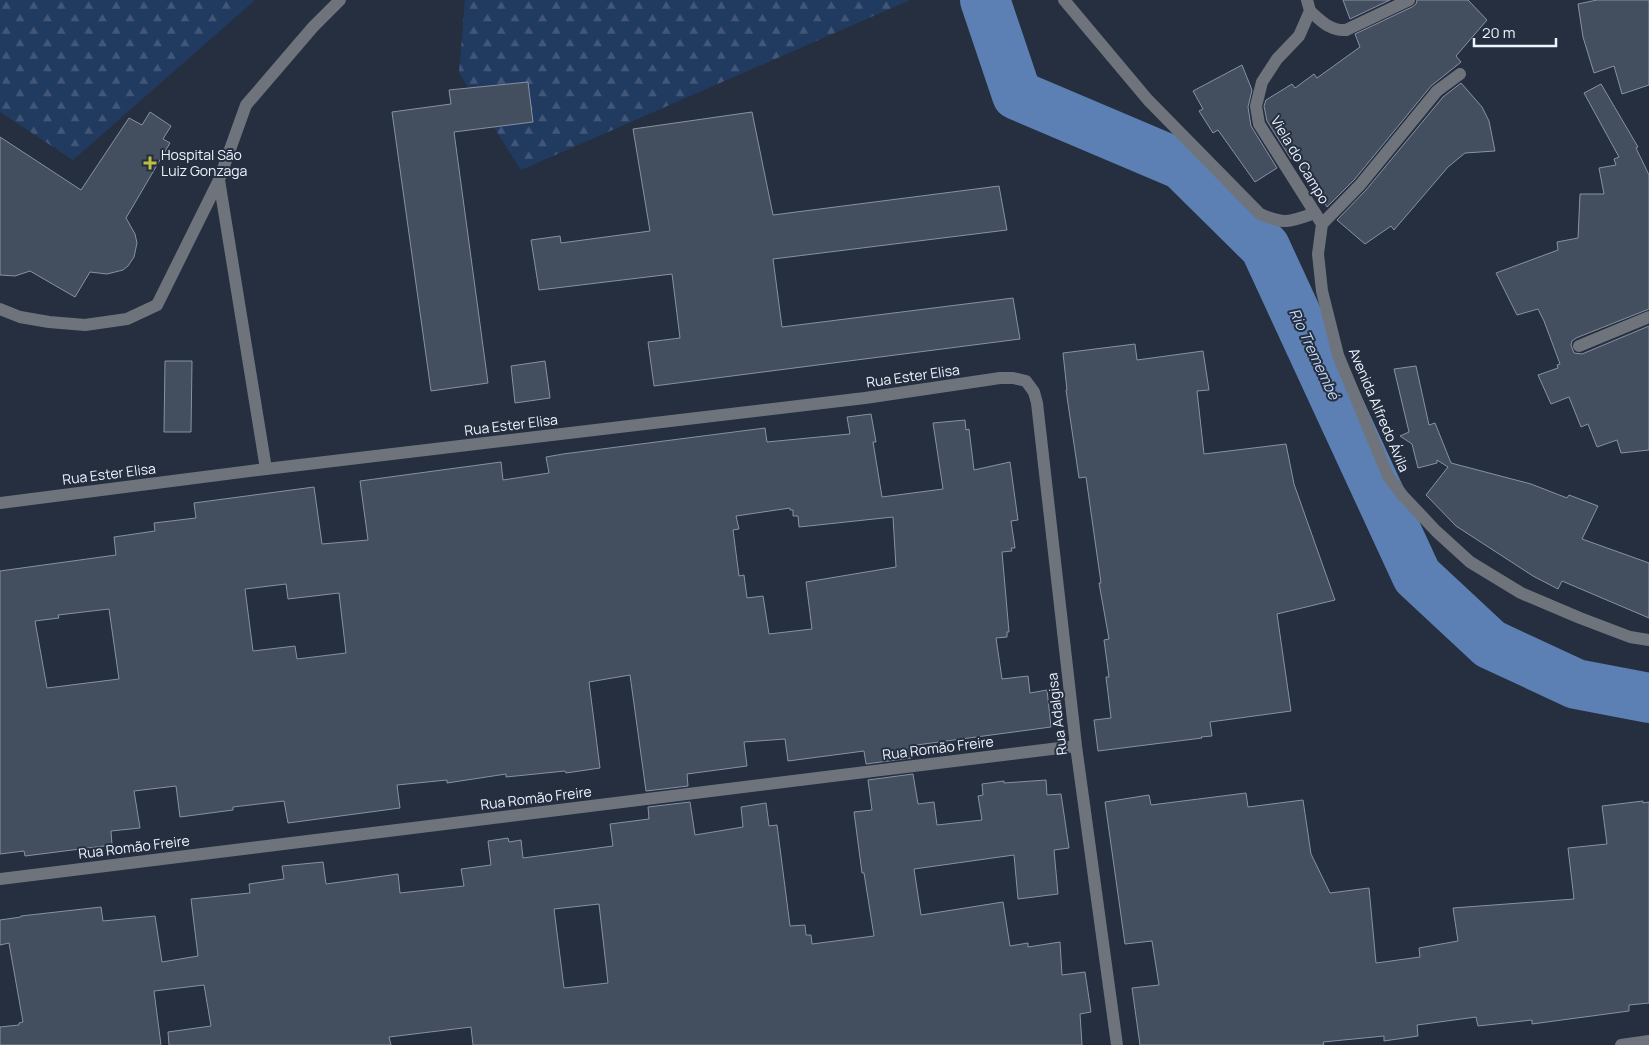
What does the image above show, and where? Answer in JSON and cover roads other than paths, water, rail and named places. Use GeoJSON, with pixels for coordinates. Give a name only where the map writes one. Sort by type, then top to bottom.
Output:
{"type":"FeatureCollection","features":[{"type":"Feature","properties":{"kind":"street"},"geometry":{"type":"LineString","coordinates":[[0,309],[20,317],[86,325],[128,319],[157,305],[219,180],[246,105],[313,27],[340,0]]}},
{"type":"Feature","properties":{"kind":"street"},"geometry":{"type":"LineString","coordinates":[[1064,0],[1148,100],[1260,214],[1283,222],[1315,213]]}},
{"type":"Feature","properties":{"kind":"street","name":"Viela do Campo"},"geometry":{"type":"LineString","coordinates":[[1308,5],[1328,26],[1336,30],[1346,30],[1409,0]]}},
{"type":"Feature","properties":{"kind":"street","name":"Viela do Campo"},"geometry":{"type":"LineString","coordinates":[[1308,5],[1299,36],[1277,59],[1262,82],[1256,106],[1259,124],[1322,224],[1360,185],[1437,91],[1460,74]]}},
{"type":"Feature","properties":{"kind":"street"},"geometry":{"type":"LineString","coordinates":[[219,180],[266,469]]}},
{"type":"Feature","properties":{"kind":"street","name":"Avenida Alfredo Ávila"},"geometry":{"type":"LineString","coordinates":[[1322,224],[1318,254],[1322,291],[1338,355],[1388,476],[1403,496],[1436,531],[1470,562],[1521,593],[1630,637],[1649,640]]}},
{"type":"Feature","properties":{"kind":"street"},"geometry":{"type":"LineString","coordinates":[[1579,346],[1649,316]]}},
{"type":"Feature","properties":{"kind":"street","name":"Rua Ester Elisa"},"geometry":{"type":"LineString","coordinates":[[0,503],[266,469],[865,398],[1000,378],[1026,381]]}},
{"type":"Feature","properties":{"kind":"street","name":"Rua Adalgisa"},"geometry":{"type":"LineString","coordinates":[[1026,381],[1034,392],[1037,403],[1076,746],[1117,1045]]}},
{"type":"Feature","properties":{"kind":"street","name":"Rua Romão Freire"},"geometry":{"type":"LineString","coordinates":[[0,879],[1076,746]]}},
{"type":"Feature","properties":{"kind":"street"},"geometry":{"type":"LineString","coordinates":[[1621,1045],[1649,1041]]}},
{"type":"Feature","properties":{"kind":"waterway","name":"Rio Tremembé"},"geometry":{"type":"LineString","coordinates":[[985,0],[1017,95],[1182,165],[1265,247],[1417,576],[1490,644],[1576,684],[1649,698]]}},
{"type":"Feature","properties":{"kind":"place","name":"Hospital São Luiz Gonzaga"},"geometry":{"type":"Point","coordinates":[150,163]}}]}
